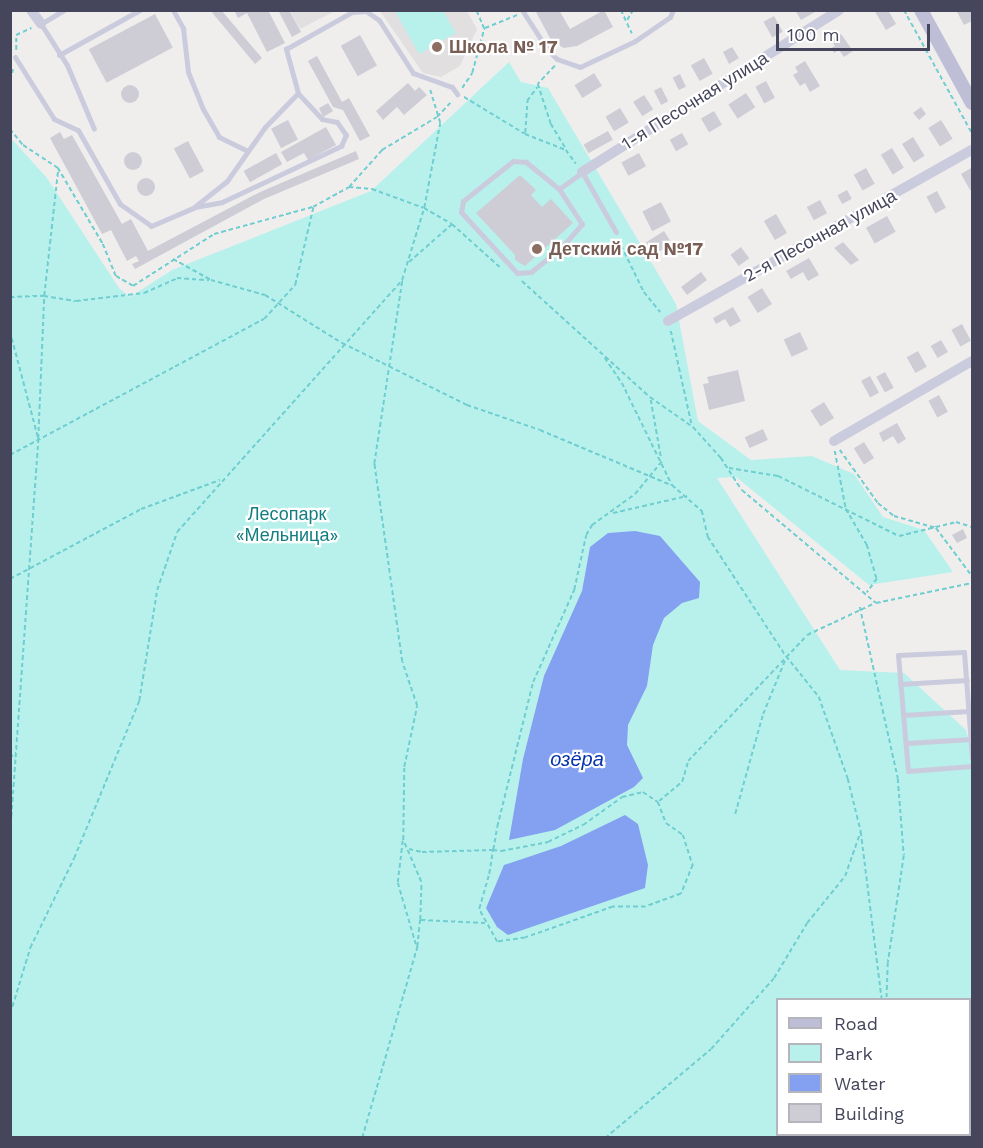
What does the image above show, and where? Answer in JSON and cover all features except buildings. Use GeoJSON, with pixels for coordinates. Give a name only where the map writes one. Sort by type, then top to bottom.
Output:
{"type":"FeatureCollection","features":[{"type":"Feature","properties":{"kind":"main road"},"geometry":{"type":"LineString","coordinates":[[921,10],[972,103]]}},
{"type":"Feature","properties":{"kind":"street"},"geometry":{"type":"LineString","coordinates":[[31,10],[40,24]]}},
{"type":"Feature","properties":{"kind":"street","name":"1-я Песочная улица"},"geometry":{"type":"LineString","coordinates":[[582,172],[839,10]]}},
{"type":"Feature","properties":{"kind":"street","name":"2-я Песочная улица"},"geometry":{"type":"LineString","coordinates":[[668,321],[972,150]]}},
{"type":"Feature","properties":{"kind":"street"},"geometry":{"type":"LineString","coordinates":[[834,441],[972,362]]}},
{"type":"Feature","properties":{"kind":"lane"},"geometry":{"type":"LineString","coordinates":[[64,10],[40,24],[59,54],[94,129]]}},
{"type":"Feature","properties":{"kind":"lane"},"geometry":{"type":"LineString","coordinates":[[59,54],[140,10]]}},
{"type":"Feature","properties":{"kind":"lane"},"geometry":{"type":"LineString","coordinates":[[173,10],[183,28],[188,72],[203,109],[219,137],[248,151]]}},
{"type":"Feature","properties":{"kind":"lane"},"geometry":{"type":"LineString","coordinates":[[523,11],[557,59],[580,67],[635,41],[669,17],[673,10]]}},
{"type":"Feature","properties":{"kind":"lane"},"geometry":{"type":"LineString","coordinates":[[15,57],[54,119],[78,130],[120,204],[151,226],[193,208],[222,202],[341,146],[346,135],[337,122],[322,119],[298,93],[286,50],[352,12],[366,11],[379,20],[414,73],[423,80],[443,83],[458,94]]}},
{"type":"Feature","properties":{"kind":"lane"},"geometry":{"type":"LineString","coordinates":[[193,208],[227,181],[248,151],[298,93]]}},
{"type":"Feature","properties":{"kind":"lane"},"geometry":{"type":"LineString","coordinates":[[513,161],[526,162],[559,189],[582,218],[582,224],[561,248],[524,274],[517,273],[461,212],[463,201],[513,161]]}},
{"type":"Feature","properties":{"kind":"lane"},"geometry":{"type":"LineString","coordinates":[[559,189],[582,172],[616,232]]}},
{"type":"Feature","properties":{"kind":"lane"},"geometry":{"type":"LineString","coordinates":[[972,758],[969,678],[964,652],[898,655],[908,771],[972,766]]}},
{"type":"Feature","properties":{"kind":"lane"},"geometry":{"type":"LineString","coordinates":[[900,684],[969,678]]}},
{"type":"Feature","properties":{"kind":"lane"},"geometry":{"type":"LineString","coordinates":[[903,715],[969,711]]}},
{"type":"Feature","properties":{"kind":"lane"},"geometry":{"type":"LineString","coordinates":[[906,743],[971,739]]}},
{"type":"Feature","properties":{"kind":"path"},"geometry":{"type":"LineString","coordinates":[[476,10],[484,29],[472,73],[458,94],[525,134],[566,150]]}},
{"type":"Feature","properties":{"kind":"path"},"geometry":{"type":"LineString","coordinates":[[621,10],[635,41]]}},
{"type":"Feature","properties":{"kind":"path"},"geometry":{"type":"LineString","coordinates":[[626,21],[633,10]]}},
{"type":"Feature","properties":{"kind":"path"},"geometry":{"type":"LineString","coordinates":[[904,10],[972,133]]}},
{"type":"Feature","properties":{"kind":"path"},"geometry":{"type":"LineString","coordinates":[[484,29],[523,11]]}},
{"type":"Feature","properties":{"kind":"path"},"geometry":{"type":"LineString","coordinates":[[10,80],[15,57],[16,35],[40,24]]}},
{"type":"Feature","properties":{"kind":"path"},"geometry":{"type":"LineString","coordinates":[[525,134],[527,101],[557,59]]}},
{"type":"Feature","properties":{"kind":"path"},"geometry":{"type":"LineString","coordinates":[[417,947],[398,883],[403,840],[404,767],[417,706],[402,662],[374,464],[402,279],[424,208],[440,123],[431,91],[423,80]]}},
{"type":"Feature","properties":{"kind":"path"},"geometry":{"type":"LineString","coordinates":[[538,86],[551,123],[582,172]]}},
{"type":"Feature","properties":{"kind":"path"},"geometry":{"type":"LineString","coordinates":[[10,832],[38,439],[44,296],[58,168]]}},
{"type":"Feature","properties":{"kind":"path"},"geometry":{"type":"LineString","coordinates":[[349,188],[372,189],[424,208],[453,224],[503,270]]}},
{"type":"Feature","properties":{"kind":"path"},"geometry":{"type":"LineString","coordinates":[[10,456],[264,319],[295,285],[314,207]]}},
{"type":"Feature","properties":{"kind":"path"},"geometry":{"type":"LineString","coordinates":[[408,262],[453,224]]}},
{"type":"Feature","properties":{"kind":"path"},"geometry":{"type":"LineString","coordinates":[[616,232],[644,292],[668,321],[693,427]]}},
{"type":"Feature","properties":{"kind":"path"},"geometry":{"type":"LineString","coordinates":[[173,259],[211,280]]}},
{"type":"Feature","properties":{"kind":"path"},"geometry":{"type":"LineString","coordinates":[[10,297],[44,296],[76,301],[144,293],[177,278],[211,280],[265,295],[342,343],[388,363],[467,405],[540,430],[648,477],[672,485],[687,496],[702,511],[708,537],[786,656],[819,697],[848,779],[861,832],[882,998]]}},
{"type":"Feature","properties":{"kind":"path"},"geometry":{"type":"LineString","coordinates":[[10,1014],[30,948],[74,858],[139,701],[157,590],[177,532],[342,343],[402,279]]}},
{"type":"Feature","properties":{"kind":"path"},"geometry":{"type":"LineString","coordinates":[[520,280],[570,321],[603,356],[650,398],[693,427],[728,468],[742,489],[876,603]]}},
{"type":"Feature","properties":{"kind":"path"},"geometry":{"type":"LineString","coordinates":[[10,331],[38,439]]}},
{"type":"Feature","properties":{"kind":"path"},"geometry":{"type":"LineString","coordinates":[[603,356],[662,461],[672,485]]}},
{"type":"Feature","properties":{"kind":"path"},"geometry":{"type":"LineString","coordinates":[[650,398],[662,461]]}},
{"type":"Feature","properties":{"kind":"path"},"geometry":{"type":"LineString","coordinates":[[834,441],[846,510],[867,544],[877,579],[866,594]]}},
{"type":"Feature","properties":{"kind":"path"},"geometry":{"type":"LineString","coordinates":[[834,441],[878,504],[894,516],[936,528],[972,576]]}},
{"type":"Feature","properties":{"kind":"path"},"geometry":{"type":"LineString","coordinates":[[409,849],[493,850],[548,842],[584,825],[622,797],[643,792],[658,802],[666,823],[683,835],[693,865],[681,894],[645,907],[613,907],[525,938],[497,942],[479,909],[493,850],[533,682],[574,590],[586,535],[592,525],[612,513],[635,494],[662,461]]}},
{"type":"Feature","properties":{"kind":"path"},"geometry":{"type":"LineString","coordinates":[[728,468],[778,476],[899,536],[956,522],[972,527]]}},
{"type":"Feature","properties":{"kind":"path"},"geometry":{"type":"LineString","coordinates":[[10,579],[29,571],[141,509],[221,480]]}},
{"type":"Feature","properties":{"kind":"path"},"geometry":{"type":"LineString","coordinates":[[612,513],[687,496]]}},
{"type":"Feature","properties":{"kind":"path"},"geometry":{"type":"LineString","coordinates":[[658,802],[682,782],[688,761],[807,634],[860,607],[972,583]]}},
{"type":"Feature","properties":{"kind":"path"},"geometry":{"type":"LineString","coordinates":[[860,607],[898,779],[903,845],[887,998]]}},
{"type":"Feature","properties":{"kind":"path"},"geometry":{"type":"LineString","coordinates":[[735,814],[763,714],[786,656]]}},
{"type":"Feature","properties":{"kind":"path"},"geometry":{"type":"LineString","coordinates":[[10,753],[16,760]]}},
{"type":"Feature","properties":{"kind":"path"},"geometry":{"type":"LineString","coordinates":[[605,1137],[711,1049],[774,978],[807,923],[845,876],[861,832]]}},
{"type":"Feature","properties":{"kind":"path"},"geometry":{"type":"LineString","coordinates":[[362,1137],[417,947],[421,882],[409,849],[403,840]]}},
{"type":"Feature","properties":{"kind":"path"},"geometry":{"type":"LineString","coordinates":[[420,920],[487,923]]}},
{"type":"Feature","properties":{"kind":"shaded area"},"geometry":{"type":"Polygon","coordinates":[[[290,11],[335,11],[300,29],[290,11]]]}},
{"type":"Feature","properties":{"kind":"shaded area","name":"Школа № 17"},"geometry":{"type":"Polygon","coordinates":[[[380,11],[467,11],[477,29],[460,66],[441,77],[423,73],[380,11]]]}},
{"type":"Feature","properties":{"kind":"green space"},"geometry":{"type":"Polygon","coordinates":[[[395,11],[443,11],[456,33],[419,54],[395,11]]]}},
{"type":"Feature","properties":{"kind":"green space","name":"Лесопарк «Мельница»"},"geometry":{"type":"Polygon","coordinates":[[[509,62],[521,82],[548,88],[676,304],[698,421],[751,460],[812,456],[854,474],[883,517],[924,530],[953,572],[869,585],[736,477],[717,478],[840,670],[904,673],[966,730],[972,752],[972,1137],[11,1137],[10,137],[47,178],[119,288],[130,297],[172,270],[371,191],[509,62]]]}},
{"type":"Feature","properties":{"kind":"water","name":"озёра"},"geometry":{"type":"Polygon","coordinates":[[[635,531],[660,536],[700,582],[699,598],[682,603],[664,618],[653,645],[647,686],[628,725],[627,745],[643,778],[634,787],[555,830],[509,840],[523,759],[544,676],[582,591],[590,547],[608,533],[635,531]]]}},
{"type":"Feature","properties":{"kind":"water"},"geometry":{"type":"Polygon","coordinates":[[[625,815],[638,824],[648,865],[645,888],[508,935],[497,927],[486,908],[504,865],[561,846],[625,815]]]}},
{"type":"Feature","properties":{"kind":"place","name":"Школа № 17"},"geometry":{"type":"Point","coordinates":[437,47]}},
{"type":"Feature","properties":{"kind":"place","name":"Детский сад №17"},"geometry":{"type":"Point","coordinates":[537,249]}}]}
